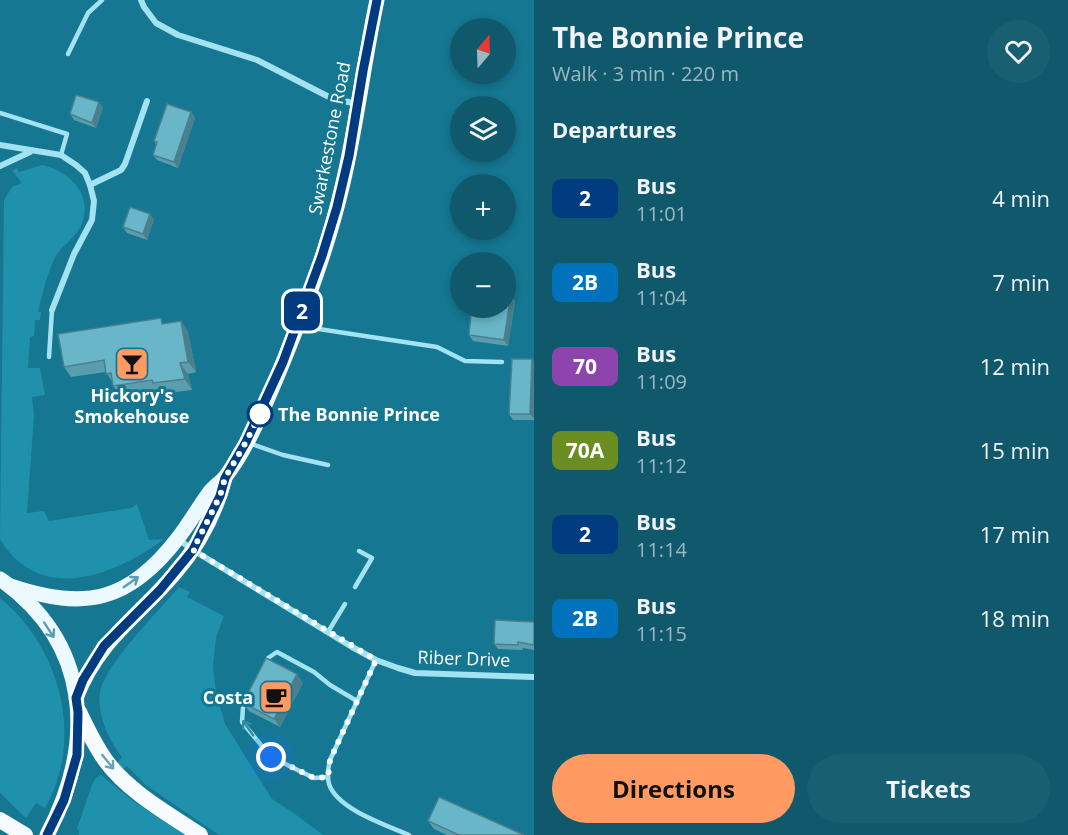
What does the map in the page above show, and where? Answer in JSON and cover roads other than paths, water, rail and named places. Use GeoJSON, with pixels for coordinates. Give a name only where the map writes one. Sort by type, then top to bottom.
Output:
{"type":"FeatureCollection","features":[{"type":"Feature","properties":{"kind":"highway"},"geometry":{"type":"LineString","coordinates":[[77,705],[94,744],[120,776],[140,794],[200,835]]}},
{"type":"Feature","properties":{"kind":"highway"},"geometry":{"type":"LineString","coordinates":[[0,820],[25,835]]}},
{"type":"Feature","properties":{"kind":"main road","name":"Swarkestone Road"},"geometry":{"type":"LineString","coordinates":[[77,705],[90,667],[104,646],[160,590],[193,550],[220,496],[225,478],[270,394],[322,256],[337,207],[349,156],[377,0]]}},
{"type":"Feature","properties":{"kind":"main road","name":"Swarkestone Road"},"geometry":{"type":"LineString","coordinates":[[5,583],[40,596],[57,599],[93,599],[119,590],[157,562],[178,538],[210,491],[225,478]]}},
{"type":"Feature","properties":{"kind":"main road"},"geometry":{"type":"LineString","coordinates":[[5,583],[29,603],[54,637],[64,656],[77,705],[77,755],[71,779],[47,835]]}},
{"type":"Feature","properties":{"kind":"street"},"geometry":{"type":"LineString","coordinates":[[141,0],[156,22],[178,35],[257,60],[331,99],[357,104]]}},
{"type":"Feature","properties":{"kind":"street"},"geometry":{"type":"LineString","coordinates":[[90,185],[120,170],[125,164],[147,101]]}},
{"type":"Feature","properties":{"kind":"street"},"geometry":{"type":"LineString","coordinates":[[0,145],[61,155],[85,173],[90,185],[94,201],[92,219],[74,254],[52,310]]}},
{"type":"Feature","properties":{"kind":"street"},"geometry":{"type":"LineString","coordinates":[[0,166],[30,151]]}},
{"type":"Feature","properties":{"kind":"street","name":"Riber Drive"},"geometry":{"type":"LineString","coordinates":[[178,538],[193,550],[376,660],[415,673],[534,677]]}},
{"type":"Feature","properties":{"kind":"lane"},"geometry":{"type":"LineString","coordinates":[[68,54],[88,13],[102,0]]}},
{"type":"Feature","properties":{"kind":"lane"},"geometry":{"type":"LineString","coordinates":[[0,113],[67,134],[61,155]]}},
{"type":"Feature","properties":{"kind":"lane"},"geometry":{"type":"LineString","coordinates":[[49,357],[52,310]]}},
{"type":"Feature","properties":{"kind":"lane"},"geometry":{"type":"LineString","coordinates":[[297,325],[437,347],[465,361],[502,362]]}},
{"type":"Feature","properties":{"kind":"lane"},"geometry":{"type":"LineString","coordinates":[[246,442],[283,455],[328,465]]}},
{"type":"Feature","properties":{"kind":"lane"},"geometry":{"type":"LineString","coordinates":[[355,586],[372,558],[359,551]]}},
{"type":"Feature","properties":{"kind":"lane"},"geometry":{"type":"LineString","coordinates":[[328,632],[345,604]]}},
{"type":"Feature","properties":{"kind":"lane"},"geometry":{"type":"LineString","coordinates":[[263,668],[268,658],[277,652],[314,672],[330,685],[357,701]]}},
{"type":"Feature","properties":{"kind":"lane"},"geometry":{"type":"LineString","coordinates":[[376,660],[330,760],[329,786],[340,799],[355,810],[409,835]]}},
{"type":"Feature","properties":{"kind":"lane"},"geometry":{"type":"LineString","coordinates":[[248,697],[243,706],[242,722],[271,757],[314,778],[328,777]]}},
{"type":"Feature","properties":{"kind":"place","name":"Hickory's Smokehouse"},"geometry":{"type":"Point","coordinates":[132,364]}},
{"type":"Feature","properties":{"kind":"place","name":"The Bonnie Prince"},"geometry":{"type":"Point","coordinates":[260,414]}},
{"type":"Feature","properties":{"kind":"place","name":"Costa"},"geometry":{"type":"Point","coordinates":[276,697]}}]}
